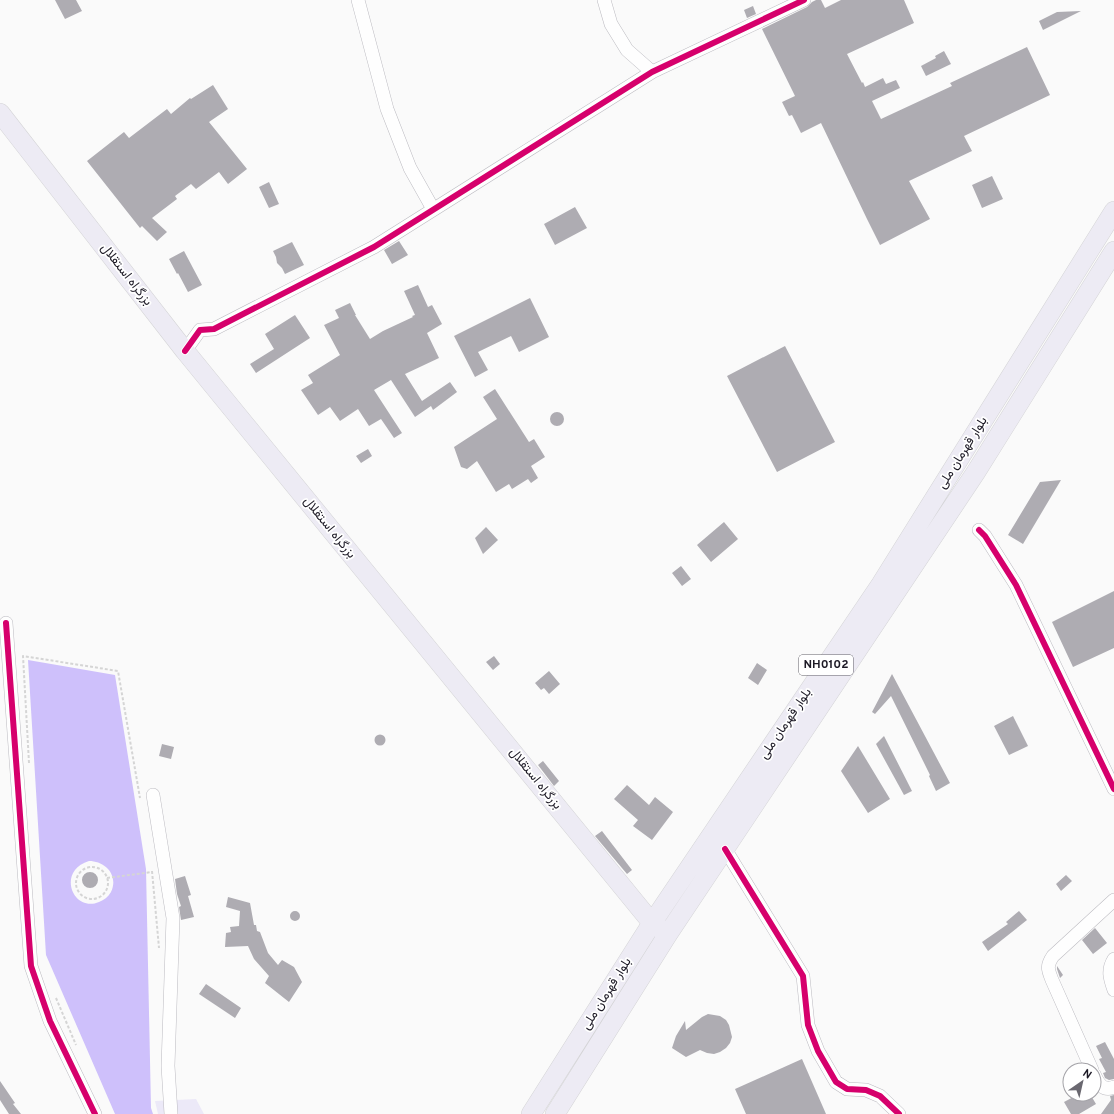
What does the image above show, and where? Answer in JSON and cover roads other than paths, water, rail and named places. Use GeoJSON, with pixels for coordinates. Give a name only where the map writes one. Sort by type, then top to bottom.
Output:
{"type":"FeatureCollection","features":[{"type":"Feature","properties":{"kind":"highway","name":"بزرگراه استقلال"},"geometry":{"type":"LineString","coordinates":[[0,113],[185,351],[652,923],[668,934]]}},
{"type":"Feature","properties":{"kind":"highway","name":"بلوار قهرمان ملی"},"geometry":{"type":"LineString","coordinates":[[531,1114],[652,923],[881,584],[1114,211]]}},
{"type":"Feature","properties":{"kind":"highway","name":"بلوار قهرمان ملی"},"geometry":{"type":"LineString","coordinates":[[555,1114],[668,934],[976,472],[1114,251]]}},
{"type":"Feature","properties":{"kind":"street"},"geometry":{"type":"LineString","coordinates":[[358,0],[387,110],[410,168],[433,209]]}},
{"type":"Feature","properties":{"kind":"street"},"geometry":{"type":"LineString","coordinates":[[604,0],[611,24],[627,50],[652,72]]}},
{"type":"Feature","properties":{"kind":"street"},"geometry":{"type":"LineString","coordinates":[[185,351],[200,330],[214,329],[374,247],[652,72],[804,0]]}},
{"type":"Feature","properties":{"kind":"street"},"geometry":{"type":"LineString","coordinates":[[979,530],[985,536],[1016,585],[1114,789]]}},
{"type":"Feature","properties":{"kind":"street"},"geometry":{"type":"LineString","coordinates":[[6,623],[31,966],[50,1020],[95,1114]]}},
{"type":"Feature","properties":{"kind":"street"},"geometry":{"type":"LineString","coordinates":[[147,797],[174,918],[168,1066],[171,1114]]}},
{"type":"Feature","properties":{"kind":"street"},"geometry":{"type":"LineString","coordinates":[[725,849],[804,976],[808,1025],[818,1051],[836,1082],[846,1089],[866,1090],[880,1096],[899,1114]]}},
{"type":"Feature","properties":{"kind":"street"},"geometry":{"type":"LineString","coordinates":[[1088,1062],[1048,971],[1048,963],[1053,956],[1114,900]]}},
{"type":"Feature","properties":{"kind":"street"},"geometry":{"type":"LineString","coordinates":[[1114,959],[1109,970],[1110,980],[1114,990]]}},
{"type":"Feature","properties":{"kind":"street"},"geometry":{"type":"LineString","coordinates":[[1102,1086],[1104,1088],[1114,1087]]}}]}
